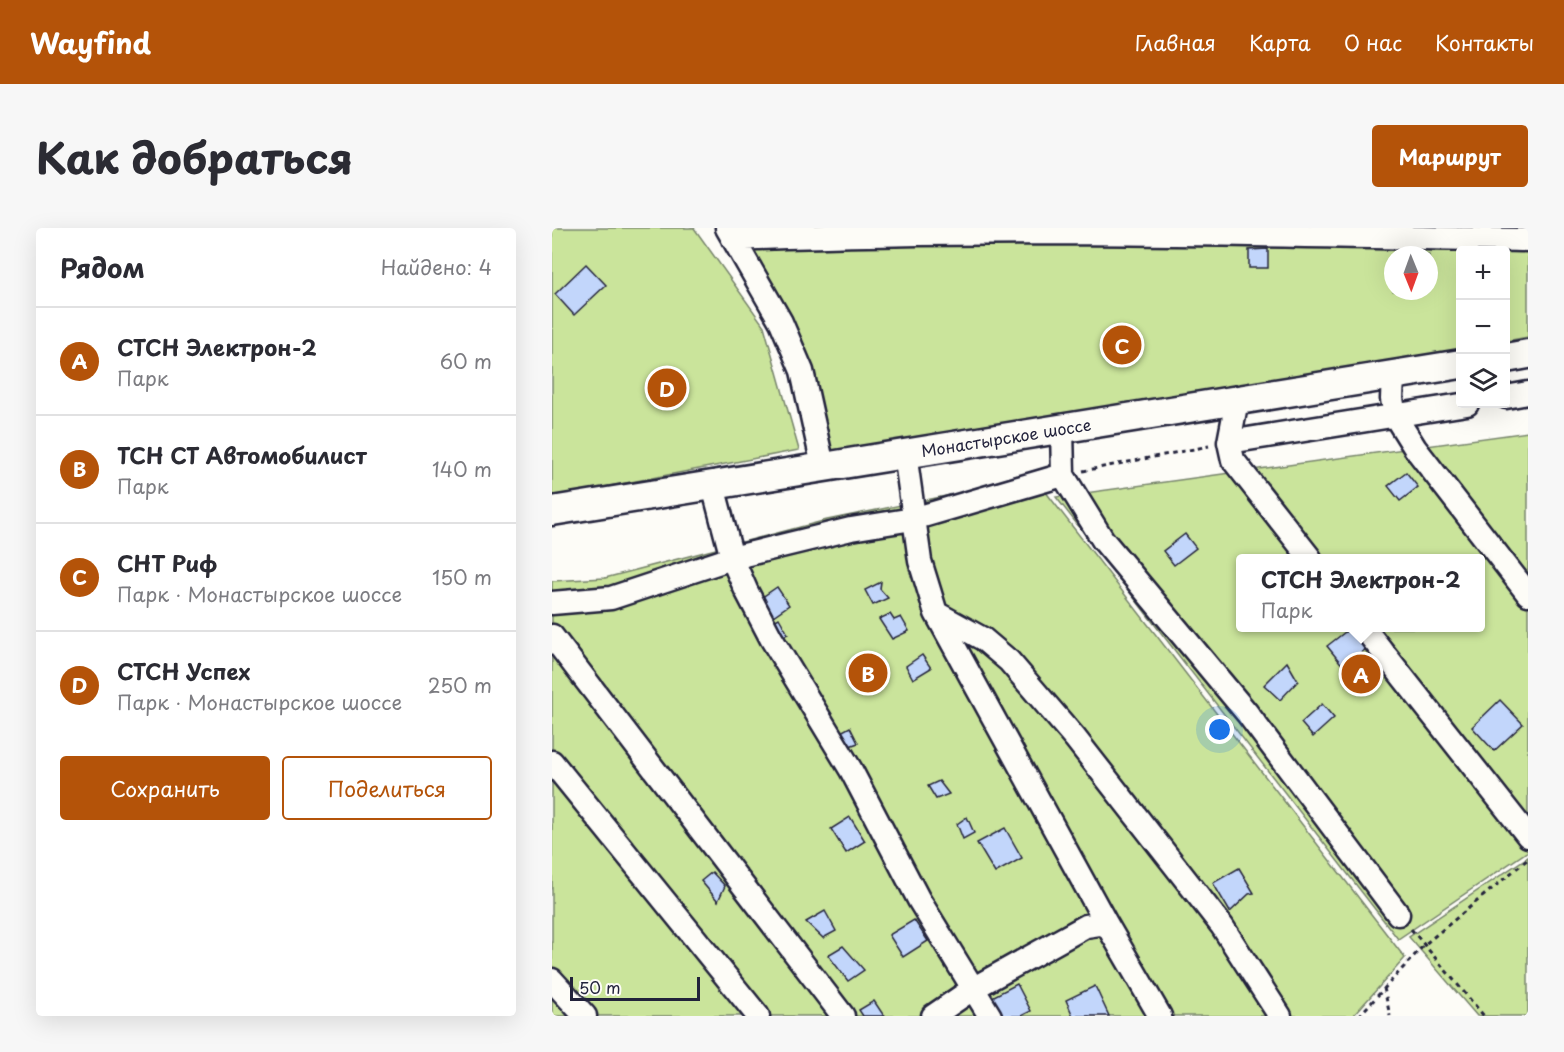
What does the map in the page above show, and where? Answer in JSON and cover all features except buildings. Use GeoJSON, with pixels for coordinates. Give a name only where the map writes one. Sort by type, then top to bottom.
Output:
{"type":"FeatureCollection","features":[{"type":"Feature","properties":{"kind":"main road"},"geometry":{"type":"LineString","coordinates":[[1510,356],[1528,354]]}},
{"type":"Feature","properties":{"kind":"main road","name":"Монастырское шоссе"},"geometry":{"type":"LineString","coordinates":[[552,511],[1456,365]]}},
{"type":"Feature","properties":{"kind":"street"},"geometry":{"type":"LineString","coordinates":[[730,234],[1146,234],[1528,240]]}},
{"type":"Feature","properties":{"kind":"street"},"geometry":{"type":"LineString","coordinates":[[730,234],[781,322],[802,371],[824,466]]}},
{"type":"Feature","properties":{"kind":"street"},"geometry":{"type":"LineString","coordinates":[[1392,374],[1395,416],[1415,448],[1528,594]]}},
{"type":"Feature","properties":{"kind":"street"},"geometry":{"type":"LineString","coordinates":[[1510,396],[1528,393]]}},
{"type":"Feature","properties":{"kind":"street"},"geometry":{"type":"LineString","coordinates":[[1237,400],[1229,442],[1233,460],[1307,554]]}},
{"type":"Feature","properties":{"kind":"street"},"geometry":{"type":"LineString","coordinates":[[1229,442],[1456,406]]}},
{"type":"Feature","properties":{"kind":"street"},"geometry":{"type":"LineString","coordinates":[[1062,428],[1063,475],[1103,540],[1247,713],[1398,914]]}},
{"type":"Feature","properties":{"kind":"street"},"geometry":{"type":"LineString","coordinates":[[905,453],[920,561],[936,613],[1106,923],[1161,1016]]}},
{"type":"Feature","properties":{"kind":"street"},"geometry":{"type":"LineString","coordinates":[[552,603],[611,598],[732,558],[850,529],[913,519],[1063,475]]}},
{"type":"Feature","properties":{"kind":"street"},"geometry":{"type":"LineString","coordinates":[[713,486],[732,558],[771,638],[851,770],[919,900],[990,1016]]}},
{"type":"Feature","properties":{"kind":"street"},"geometry":{"type":"LineString","coordinates":[[936,613],[983,639],[1009,661],[1056,715],[1125,799],[1222,926],[1280,1016]]}},
{"type":"Feature","properties":{"kind":"street"},"geometry":{"type":"LineString","coordinates":[[1368,632],[1528,836]]}},
{"type":"Feature","properties":{"kind":"street"},"geometry":{"type":"LineString","coordinates":[[552,636],[843,1016]]}},
{"type":"Feature","properties":{"kind":"street"},"geometry":{"type":"LineString","coordinates":[[552,762],[758,1016]]}},
{"type":"Feature","properties":{"kind":"street"},"geometry":{"type":"LineString","coordinates":[[933,1016],[974,988],[1086,926],[1106,923]]}},
{"type":"Feature","properties":{"kind":"street"},"geometry":{"type":"LineString","coordinates":[[552,980],[585,1016]]}},
{"type":"Feature","properties":{"kind":"path"},"geometry":{"type":"LineString","coordinates":[[1063,475],[1229,442]]}},
{"type":"Feature","properties":{"kind":"path"},"geometry":{"type":"LineString","coordinates":[[1359,1016],[1424,945],[1528,860]]}},
{"type":"Feature","properties":{"kind":"path"},"geometry":{"type":"LineString","coordinates":[[1398,914],[1484,1016]]}},
{"type":"Feature","properties":{"kind":"path"},"geometry":{"type":"LineString","coordinates":[[1384,988],[1390,1016]]}},
{"type":"Feature","properties":{"kind":"green space"},"geometry":{"type":"Polygon","coordinates":[[[552,228],[694,228],[764,326],[799,450],[552,497],[552,228]]]}},
{"type":"Feature","properties":{"kind":"green space"},"geometry":{"type":"Polygon","coordinates":[[[729,228],[1528,228],[1528,337],[1510,340],[1510,246],[1456,246],[1456,350],[833,457],[729,228]]]}},
{"type":"Feature","properties":{"kind":"green space"},"geometry":{"type":"Polygon","coordinates":[[[1528,432],[1528,851],[1398,939],[1056,497],[1528,432]]]}},
{"type":"Feature","properties":{"kind":"green space"},"geometry":{"type":"Polygon","coordinates":[[[1035,478],[1405,958],[1353,1016],[552,1016],[552,581],[605,578],[827,520],[1035,478]]]}},
{"type":"Feature","properties":{"kind":"green space"},"geometry":{"type":"Polygon","coordinates":[[[1528,857],[1528,1016],[1477,1016],[1409,937],[1528,857]]]}},
{"type":"Feature","properties":{"kind":"place","name":"СНТ Риф"},"geometry":{"type":"Point","coordinates":[1122,345]}},
{"type":"Feature","properties":{"kind":"place","name":"СТСН Успех"},"geometry":{"type":"Point","coordinates":[667,388]}},
{"type":"Feature","properties":{"kind":"place","name":"ТСН СТ Автомобилист"},"geometry":{"type":"Point","coordinates":[868,673]}},
{"type":"Feature","properties":{"kind":"place","name":"СТСН Электрон-2"},"geometry":{"type":"Point","coordinates":[1361,674]}}]}
